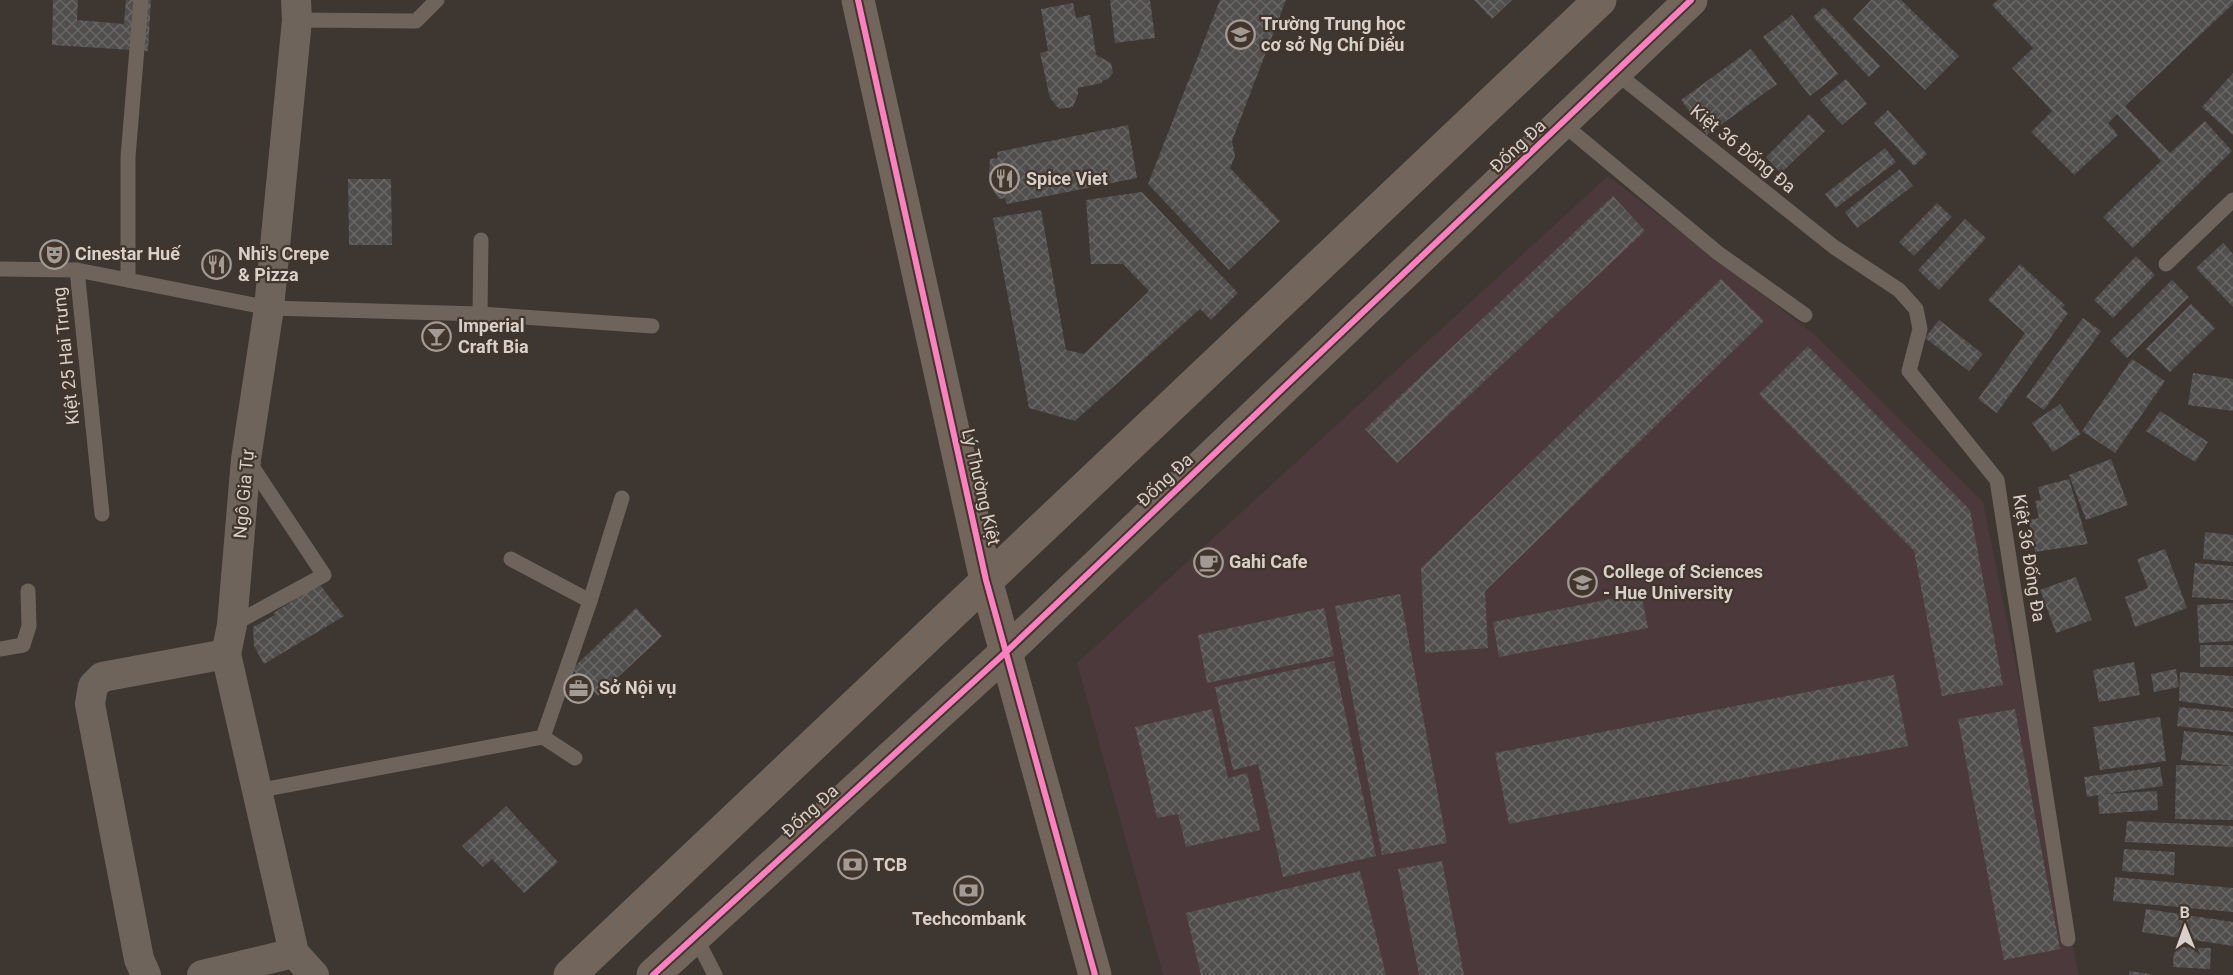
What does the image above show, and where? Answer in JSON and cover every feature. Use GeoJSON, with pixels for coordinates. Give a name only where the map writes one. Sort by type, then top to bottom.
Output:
{"type":"FeatureCollection","features":[{"type":"Feature","properties":{"kind":"street","name":"Lý Thường Kiệt"},"geometry":{"type":"LineString","coordinates":[[859,0],[986,580],[1095,975]]}},
{"type":"Feature","properties":{"kind":"street"},"geometry":{"type":"LineString","coordinates":[[570,975],[1600,0]]}},
{"type":"Feature","properties":{"kind":"street","name":"Đống Đa"},"geometry":{"type":"LineString","coordinates":[[654,975],[1006,652],[1691,0]]}},
{"type":"Feature","properties":{"kind":"street","name":"Ngô Gia Tự"},"geometry":{"type":"LineString","coordinates":[[297,10],[269,308],[246,459],[232,625],[226,654],[294,953],[314,975]]}},
{"type":"Feature","properties":{"kind":"street"},"geometry":{"type":"LineString","coordinates":[[146,975],[139,959],[90,704],[93,686],[102,677],[226,654]]}},
{"type":"Feature","properties":{"kind":"street"},"geometry":{"type":"LineString","coordinates":[[202,975],[294,953]]}},
{"type":"Feature","properties":{"kind":"lane"},"geometry":{"type":"LineString","coordinates":[[128,280],[128,157],[141,0]]}},
{"type":"Feature","properties":{"kind":"lane"},"geometry":{"type":"LineString","coordinates":[[297,10],[416,21],[437,0]]}},
{"type":"Feature","properties":{"kind":"lane","name":"Kiệt 36 Đống Đa"},"geometry":{"type":"LineString","coordinates":[[1615,72],[1834,247],[1899,290],[1916,309],[1920,329],[1910,371],[1997,480],[2068,939]]}},
{"type":"Feature","properties":{"kind":"lane"},"geometry":{"type":"LineString","coordinates":[[1563,124],[1718,253],[1805,315]]}},
{"type":"Feature","properties":{"kind":"lane"},"geometry":{"type":"LineString","coordinates":[[2166,264],[2233,200]]}},
{"type":"Feature","properties":{"kind":"lane"},"geometry":{"type":"LineString","coordinates":[[480,314],[481,240]]}},
{"type":"Feature","properties":{"kind":"lane","name":"Kiệt 25 Hai Trưng"},"geometry":{"type":"LineString","coordinates":[[0,269],[77,270],[102,514]]}},
{"type":"Feature","properties":{"kind":"lane"},"geometry":{"type":"LineString","coordinates":[[77,270],[269,308],[480,314],[652,326]]}},
{"type":"Feature","properties":{"kind":"lane"},"geometry":{"type":"LineString","coordinates":[[232,625],[324,575],[246,459]]}},
{"type":"Feature","properties":{"kind":"lane"},"geometry":{"type":"LineString","coordinates":[[543,737],[590,601],[622,498]]}},
{"type":"Feature","properties":{"kind":"lane"},"geometry":{"type":"LineString","coordinates":[[511,559],[590,601]]}},
{"type":"Feature","properties":{"kind":"lane"},"geometry":{"type":"LineString","coordinates":[[0,649],[23,645],[29,626],[28,591]]}},
{"type":"Feature","properties":{"kind":"lane"},"geometry":{"type":"LineString","coordinates":[[256,791],[543,737],[575,758]]}},
{"type":"Feature","properties":{"kind":"lane"},"geometry":{"type":"LineString","coordinates":[[694,936],[715,975]]}},
{"type":"Feature","properties":{"kind":"shaded area","name":"College of Sciences - Hue University"},"geometry":{"type":"Polygon","coordinates":[[[1608,176],[1815,335],[1983,502],[2079,975],[1163,975],[1077,663],[1608,176]]]}},
{"type":"Feature","properties":{"kind":"building"},"geometry":{"type":"Polygon","coordinates":[[[53,0],[78,0],[77,20],[124,24],[126,0],[151,0],[148,51],[52,45],[53,0]]]}},
{"type":"Feature","properties":{"kind":"building"},"geometry":{"type":"Polygon","coordinates":[[[1110,0],[1150,0],[1155,38],[1115,43],[1110,0]]]}},
{"type":"Feature","properties":{"kind":"building","name":"Trường Trung học cơ sở Ng Chí Diểu"},"geometry":{"type":"Polygon","coordinates":[[[1220,0],[1286,0],[1232,141],[1235,156],[1230,168],[1280,221],[1229,270],[1148,184],[1220,0]]]}},
{"type":"Feature","properties":{"kind":"building"},"geometry":{"type":"Polygon","coordinates":[[[1474,0],[1512,0],[1492,19],[1474,0]]]}},
{"type":"Feature","properties":{"kind":"building"},"geometry":{"type":"Polygon","coordinates":[[[1871,0],[1901,0],[1959,56],[1925,90],[1853,19],[1871,0]]]}},
{"type":"Feature","properties":{"kind":"building"},"geometry":{"type":"Polygon","coordinates":[[[1998,0],[2233,0],[2233,4],[2125,106],[2170,153],[2205,121],[2232,151],[2133,248],[2103,217],[2161,161],[2117,114],[2108,123],[2118,135],[2074,175],[2031,132],[2052,111],[2012,68],[2033,48],[1992,5],[1998,0]]]}},
{"type":"Feature","properties":{"kind":"building"},"geometry":{"type":"Polygon","coordinates":[[[1073,3],[1076,18],[1090,15],[1096,55],[1111,63],[1113,73],[1102,83],[1078,88],[1073,107],[1059,109],[1050,98],[1040,53],[1048,51],[1041,9],[1073,3]]]}},
{"type":"Feature","properties":{"kind":"building"},"geometry":{"type":"Polygon","coordinates":[[[1824,7],[1880,66],[1869,77],[1813,17],[1824,7]]]}},
{"type":"Feature","properties":{"kind":"building"},"geometry":{"type":"Polygon","coordinates":[[[1792,15],[1838,74],[1810,96],[1763,37],[1792,15]]]}},
{"type":"Feature","properties":{"kind":"building"},"geometry":{"type":"Polygon","coordinates":[[[1751,49],[1777,84],[1707,135],[1681,100],[1751,49]]]}},
{"type":"Feature","properties":{"kind":"building"},"geometry":{"type":"Polygon","coordinates":[[[2233,73],[2233,135],[2202,107],[2233,73]]]}},
{"type":"Feature","properties":{"kind":"building"},"geometry":{"type":"Polygon","coordinates":[[[1846,79],[1867,104],[1842,125],[1820,100],[1846,79]]]}},
{"type":"Feature","properties":{"kind":"building"},"geometry":{"type":"Polygon","coordinates":[[[1888,110],[1927,154],[1914,166],[1874,123],[1888,110]]]}},
{"type":"Feature","properties":{"kind":"building"},"geometry":{"type":"Polygon","coordinates":[[[1809,114],[1825,131],[1781,173],[1766,157],[1809,114]]]}},
{"type":"Feature","properties":{"kind":"building"},"geometry":{"type":"Polygon","coordinates":[[[1128,125],[1137,178],[1007,204],[1005,198],[999,199],[993,190],[989,175],[990,159],[998,158],[997,152],[1128,125]]]}},
{"type":"Feature","properties":{"kind":"building"},"geometry":{"type":"Polygon","coordinates":[[[1885,148],[1896,162],[1836,208],[1825,194],[1885,148]]]}},
{"type":"Feature","properties":{"kind":"building"},"geometry":{"type":"Polygon","coordinates":[[[1900,169],[1913,186],[1857,228],[1845,212],[1900,169]]]}},
{"type":"Feature","properties":{"kind":"building"},"geometry":{"type":"Polygon","coordinates":[[[348,179],[391,179],[392,245],[349,245],[348,179]]]}},
{"type":"Feature","properties":{"kind":"building"},"geometry":{"type":"Polygon","coordinates":[[[1142,192],[1238,293],[1211,320],[1200,309],[1075,421],[1029,408],[993,218],[1041,210],[1066,350],[1084,354],[1149,291],[1123,264],[1091,264],[1086,200],[1142,192]]]}},
{"type":"Feature","properties":{"kind":"building"},"geometry":{"type":"Polygon","coordinates":[[[1613,196],[1645,231],[1397,463],[1365,429],[1613,196]]]}},
{"type":"Feature","properties":{"kind":"building"},"geometry":{"type":"Polygon","coordinates":[[[1937,203],[1952,217],[1914,256],[1899,242],[1937,203]]]}},
{"type":"Feature","properties":{"kind":"building"},"geometry":{"type":"Polygon","coordinates":[[[1965,219],[1986,238],[1939,290],[1918,270],[1965,219]]]}},
{"type":"Feature","properties":{"kind":"building"},"geometry":{"type":"Polygon","coordinates":[[[2223,243],[2233,254],[2233,307],[2196,268],[2223,243]]]}},
{"type":"Feature","properties":{"kind":"building"},"geometry":{"type":"Polygon","coordinates":[[[2136,256],[2155,275],[2113,318],[2094,300],[2136,256]]]}},
{"type":"Feature","properties":{"kind":"building"},"geometry":{"type":"Polygon","coordinates":[[[2020,264],[2065,305],[2062,308],[2068,313],[1997,413],[1978,399],[2025,333],[1988,300],[2020,264]]]}},
{"type":"Feature","properties":{"kind":"building"},"geometry":{"type":"Polygon","coordinates":[[[1721,279],[1764,321],[1485,591],[1488,648],[1425,653],[1421,568],[1721,279]]]}},
{"type":"Feature","properties":{"kind":"building"},"geometry":{"type":"Polygon","coordinates":[[[2172,280],[2189,297],[2127,358],[2110,341],[2172,280]]]}},
{"type":"Feature","properties":{"kind":"building"},"geometry":{"type":"Polygon","coordinates":[[[2191,304],[2215,328],[2170,372],[2146,349],[2191,304]]]}},
{"type":"Feature","properties":{"kind":"building"},"geometry":{"type":"Polygon","coordinates":[[[2083,318],[2101,331],[2044,410],[2026,397],[2083,318]]]}},
{"type":"Feature","properties":{"kind":"building"},"geometry":{"type":"Polygon","coordinates":[[[1939,320],[1983,354],[1969,371],[1925,338],[1939,320]]]}},
{"type":"Feature","properties":{"kind":"building"},"geometry":{"type":"Polygon","coordinates":[[[1808,346],[1970,510],[2003,685],[1942,696],[1914,551],[1759,394],[1808,346]]]}},
{"type":"Feature","properties":{"kind":"building"},"geometry":{"type":"Polygon","coordinates":[[[2132,359],[2165,381],[2115,453],[2082,431],[2132,359]]]}},
{"type":"Feature","properties":{"kind":"building"},"geometry":{"type":"Polygon","coordinates":[[[2193,373],[2233,379],[2233,411],[2188,405],[2193,373]]]}},
{"type":"Feature","properties":{"kind":"building"},"geometry":{"type":"Polygon","coordinates":[[[2060,404],[2081,434],[2053,452],[2032,423],[2060,404]]]}},
{"type":"Feature","properties":{"kind":"building"},"geometry":{"type":"Polygon","coordinates":[[[2160,411],[2208,442],[2195,462],[2146,431],[2160,411]]]}},
{"type":"Feature","properties":{"kind":"building"},"geometry":{"type":"Polygon","coordinates":[[[2111,459],[2128,505],[2086,520],[2069,475],[2111,459]]]}},
{"type":"Feature","properties":{"kind":"building"},"geometry":{"type":"Polygon","coordinates":[[[2069,479],[2088,544],[2035,552],[2029,520],[2039,518],[2035,501],[2041,500],[2038,487],[2069,479]]]}},
{"type":"Feature","properties":{"kind":"building"},"geometry":{"type":"Polygon","coordinates":[[[2205,532],[2233,535],[2233,562],[2203,559],[2205,532]]]}},
{"type":"Feature","properties":{"kind":"building"},"geometry":{"type":"Polygon","coordinates":[[[2165,549],[2187,608],[2135,627],[2125,597],[2148,588],[2137,559],[2165,549]]]}},
{"type":"Feature","properties":{"kind":"building"},"geometry":{"type":"Polygon","coordinates":[[[2195,563],[2233,566],[2233,600],[2192,597],[2195,563]]]}},
{"type":"Feature","properties":{"kind":"building"},"geometry":{"type":"Polygon","coordinates":[[[2076,577],[2092,620],[2056,633],[2040,590],[2076,577]]]}},
{"type":"Feature","properties":{"kind":"building"},"geometry":{"type":"Polygon","coordinates":[[[317,586],[321,586],[344,616],[264,664],[254,646],[253,627],[317,586]]]}},
{"type":"Feature","properties":{"kind":"building"},"geometry":{"type":"Polygon","coordinates":[[[1641,593],[1648,628],[1499,657],[1493,622],[1641,593]]]}},
{"type":"Feature","properties":{"kind":"building"},"geometry":{"type":"Polygon","coordinates":[[[1400,594],[1447,843],[1382,855],[1335,606],[1400,594]]]}},
{"type":"Feature","properties":{"kind":"building"},"geometry":{"type":"Polygon","coordinates":[[[2233,603],[2233,641],[2199,643],[2197,605],[2233,603]]]}},
{"type":"Feature","properties":{"kind":"building"},"geometry":{"type":"Polygon","coordinates":[[[636,608],[662,636],[598,696],[572,669],[636,608]]]}},
{"type":"Feature","properties":{"kind":"building"},"geometry":{"type":"Polygon","coordinates":[[[1324,608],[1334,656],[1207,683],[1198,635],[1324,608]]]}},
{"type":"Feature","properties":{"kind":"building"},"geometry":{"type":"Polygon","coordinates":[[[2200,645],[2233,645],[2233,667],[2200,667],[2200,645]]]}},
{"type":"Feature","properties":{"kind":"building"},"geometry":{"type":"Polygon","coordinates":[[[1334,661],[1376,856],[1283,877],[1258,764],[1233,770],[1215,687],[1334,661]]]}},
{"type":"Feature","properties":{"kind":"building"},"geometry":{"type":"Polygon","coordinates":[[[2134,662],[2140,695],[2099,702],[2093,670],[2134,662]]]}},
{"type":"Feature","properties":{"kind":"building"},"geometry":{"type":"Polygon","coordinates":[[[2176,669],[2179,687],[2154,692],[2151,674],[2176,669]]]}},
{"type":"Feature","properties":{"kind":"building"},"geometry":{"type":"Polygon","coordinates":[[[2180,672],[2233,676],[2233,708],[2179,701],[2180,672]]]}},
{"type":"Feature","properties":{"kind":"building"},"geometry":{"type":"Polygon","coordinates":[[[1894,675],[1908,746],[1509,824],[1495,753],[1894,675]]]}},
{"type":"Feature","properties":{"kind":"building"},"geometry":{"type":"Polygon","coordinates":[[[2179,707],[2233,712],[2233,732],[2177,726],[2179,707]]]}},
{"type":"Feature","properties":{"kind":"building"},"geometry":{"type":"Polygon","coordinates":[[[1212,709],[1228,778],[1247,773],[1260,830],[1186,847],[1178,814],[1157,818],[1135,727],[1212,709]]]}},
{"type":"Feature","properties":{"kind":"building"},"geometry":{"type":"Polygon","coordinates":[[[2015,709],[2060,949],[2004,960],[1958,719],[2015,709]]]}},
{"type":"Feature","properties":{"kind":"building"},"geometry":{"type":"Polygon","coordinates":[[[2160,717],[2166,761],[2100,770],[2093,727],[2160,717]]]}},
{"type":"Feature","properties":{"kind":"building"},"geometry":{"type":"Polygon","coordinates":[[[2184,731],[2233,736],[2233,766],[2181,760],[2184,731]]]}},
{"type":"Feature","properties":{"kind":"building"},"geometry":{"type":"Polygon","coordinates":[[[2176,765],[2233,766],[2233,820],[2175,819],[2176,765]]]}},
{"type":"Feature","properties":{"kind":"building"},"geometry":{"type":"Polygon","coordinates":[[[2160,767],[2163,786],[2104,794],[2157,791],[2158,810],[2099,814],[2098,795],[2087,797],[2084,777],[2160,767]]]}},
{"type":"Feature","properties":{"kind":"building"},"geometry":{"type":"Polygon","coordinates":[[[506,806],[558,862],[524,893],[492,859],[483,867],[462,846],[506,806]]]}},
{"type":"Feature","properties":{"kind":"building"},"geometry":{"type":"Polygon","coordinates":[[[2127,821],[2233,826],[2233,847],[2125,842],[2127,821]]]}},
{"type":"Feature","properties":{"kind":"building"},"geometry":{"type":"Polygon","coordinates":[[[2124,849],[2175,852],[2174,875],[2122,871],[2124,849]]]}},
{"type":"Feature","properties":{"kind":"building"},"geometry":{"type":"Polygon","coordinates":[[[1442,861],[1464,975],[1419,975],[1398,869],[1442,861]]]}},
{"type":"Feature","properties":{"kind":"building"},"geometry":{"type":"Polygon","coordinates":[[[1360,871],[1386,975],[1201,975],[1186,913],[1360,871]]]}},
{"type":"Feature","properties":{"kind":"building"},"geometry":{"type":"Polygon","coordinates":[[[2115,877],[2233,888],[2233,912],[2113,901],[2115,877]]]}},
{"type":"Feature","properties":{"kind":"building"},"geometry":{"type":"Polygon","coordinates":[[[2146,909],[2233,922],[2233,946],[2142,932],[2146,909]]]}},
{"type":"Feature","properties":{"kind":"building"},"geometry":{"type":"Polygon","coordinates":[[[2174,947],[2211,948],[2210,969],[2173,967],[2174,947]]]}},
{"type":"Feature","properties":{"kind":"building"},"geometry":{"type":"Polygon","coordinates":[[[2129,971],[2150,974],[2150,975],[2129,975],[2129,971]]]}},
{"type":"Feature","properties":{"kind":"cycle path"},"geometry":{"type":"LineString","coordinates":[[858,0],[986,580],[1095,975]]}},
{"type":"Feature","properties":{"kind":"cycle path"},"geometry":{"type":"LineString","coordinates":[[653,975],[1006,652],[1691,0]]}},
{"type":"Feature","properties":{"kind":"place","name":"Trường Trung học cơ sở Ng Chí Diểu"},"geometry":{"type":"Point","coordinates":[1240,34]}},
{"type":"Feature","properties":{"kind":"place","name":"Spice Viet"},"geometry":{"type":"Point","coordinates":[1005,179]}},
{"type":"Feature","properties":{"kind":"place","name":"Cinestar Huế"},"geometry":{"type":"Point","coordinates":[54,254]}},
{"type":"Feature","properties":{"kind":"place","name":"Nhi's Crepe & Pizza"},"geometry":{"type":"Point","coordinates":[217,264]}},
{"type":"Feature","properties":{"kind":"place","name":"Imperial Craft Bia"},"geometry":{"type":"Point","coordinates":[437,336]}},
{"type":"Feature","properties":{"kind":"place","name":"Gahi Cafe"},"geometry":{"type":"Point","coordinates":[1208,562]}},
{"type":"Feature","properties":{"kind":"place","name":"College of Sciences - Hue University"},"geometry":{"type":"Point","coordinates":[1582,582]}},
{"type":"Feature","properties":{"kind":"place","name":"Sở Nội vụ"},"geometry":{"type":"Point","coordinates":[578,688]}},
{"type":"Feature","properties":{"kind":"place","name":"TCB"},"geometry":{"type":"Point","coordinates":[852,865]}},
{"type":"Feature","properties":{"kind":"place","name":"Techcombank"},"geometry":{"type":"Point","coordinates":[969,890]}}]}
